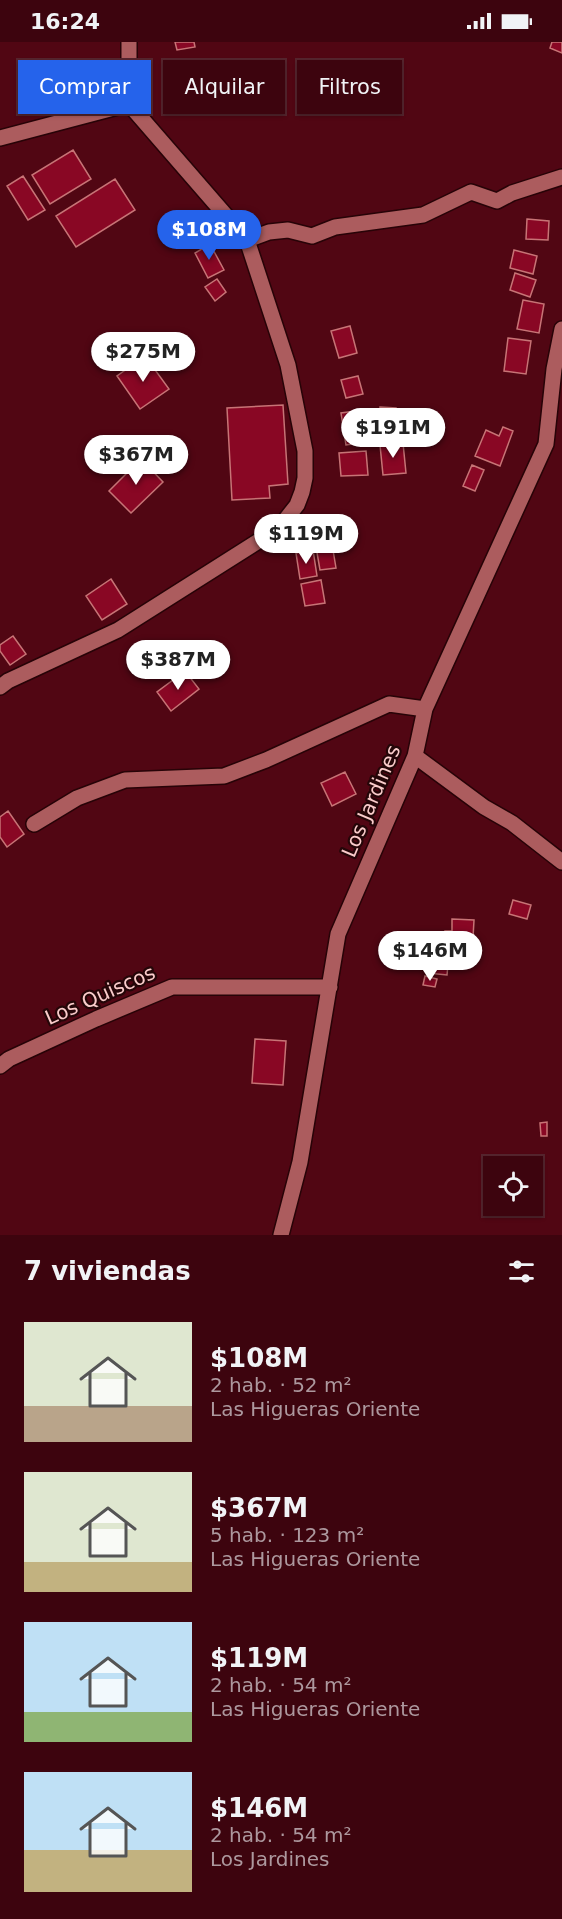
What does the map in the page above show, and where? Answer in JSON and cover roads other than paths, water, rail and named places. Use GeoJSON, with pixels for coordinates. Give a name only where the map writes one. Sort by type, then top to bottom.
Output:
{"type":"FeatureCollection","features":[{"type":"Feature","properties":{"kind":"street"},"geometry":{"type":"LineString","coordinates":[[129,42],[129,60]]}},
{"type":"Feature","properties":{"kind":"street"},"geometry":{"type":"LineString","coordinates":[[0,138],[91,114]]}},
{"type":"Feature","properties":{"kind":"street"},"geometry":{"type":"LineString","coordinates":[[0,687],[8,681],[118,630],[279,528],[297,505],[305,478],[305,451],[288,364],[247,240],[138,114]]}},
{"type":"Feature","properties":{"kind":"street"},"geometry":{"type":"LineString","coordinates":[[247,240],[269,232],[288,230],[312,236],[335,227],[423,215],[471,192],[497,201],[512,193],[562,177]]}},
{"type":"Feature","properties":{"kind":"street","name":"Los Jardines"},"geometry":{"type":"LineString","coordinates":[[280,1235],[300,1162],[338,934],[416,756],[425,709],[546,444],[554,369],[562,329]]}},
{"type":"Feature","properties":{"kind":"street"},"geometry":{"type":"LineString","coordinates":[[34,824],[77,798],[125,780],[224,776],[389,704],[425,709]]}},
{"type":"Feature","properties":{"kind":"street"},"geometry":{"type":"LineString","coordinates":[[416,756],[484,807],[512,823],[562,862]]}},
{"type":"Feature","properties":{"kind":"street","name":"Los Quiscos"},"geometry":{"type":"LineString","coordinates":[[0,1066],[9,1059],[96,1018],[172,987],[330,987]]}}]}
